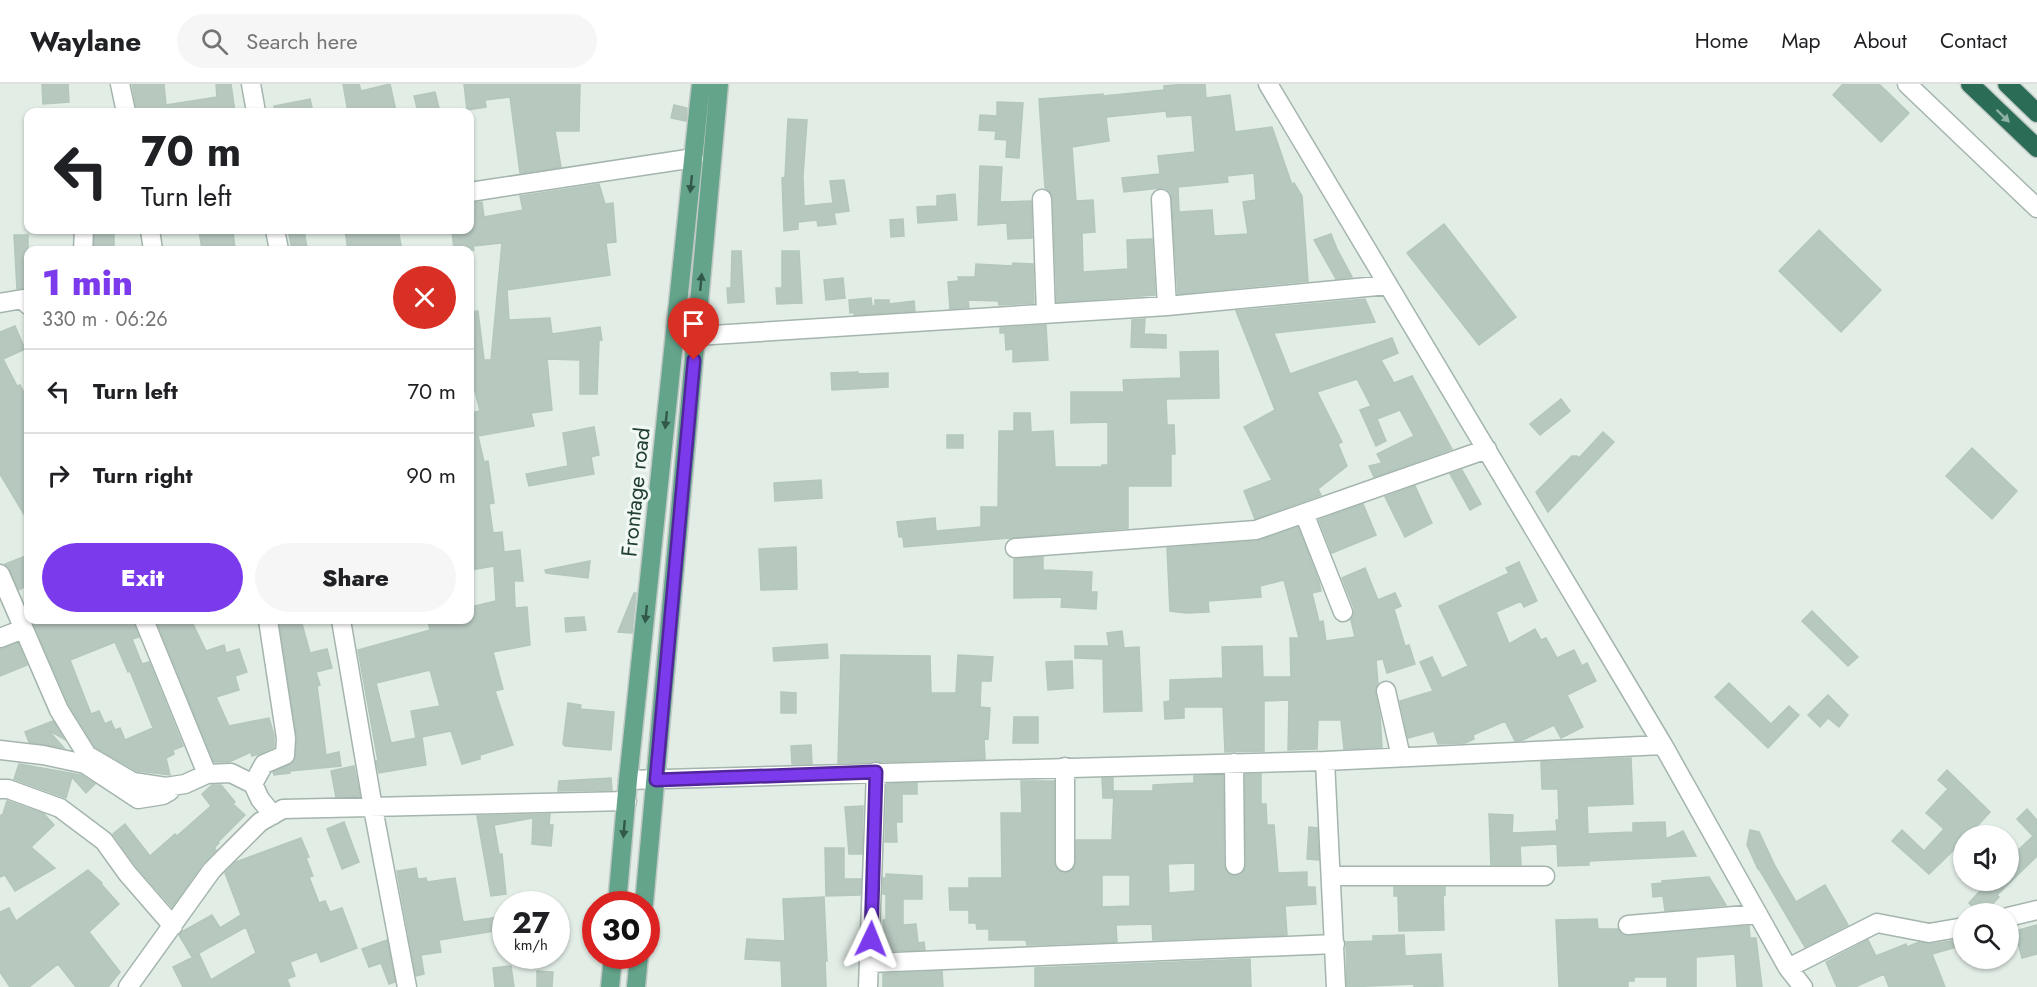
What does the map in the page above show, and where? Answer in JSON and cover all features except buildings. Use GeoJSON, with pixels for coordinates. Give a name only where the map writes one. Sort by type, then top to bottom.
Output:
{"type":"FeatureCollection","features":[{"type":"Feature","properties":{"kind":"highway"},"geometry":{"type":"LineString","coordinates":[[1970,84],[2036,146]]}},
{"type":"Feature","properties":{"kind":"highway"},"geometry":{"type":"LineString","coordinates":[[2007,84],[2037,112]]}},
{"type":"Feature","properties":{"kind":"main road","name":"Frontage road"},"geometry":{"type":"LineString","coordinates":[[619,891],[628,780],[701,84]]}},
{"type":"Feature","properties":{"kind":"main road"},"geometry":{"type":"LineString","coordinates":[[645,891],[719,84]]}},
{"type":"Feature","properties":{"kind":"main road"},"geometry":{"type":"LineString","coordinates":[[610,987],[612,969]]}},
{"type":"Feature","properties":{"kind":"main road"},"geometry":{"type":"LineString","coordinates":[[636,987],[638,969]]}},
{"type":"Feature","properties":{"kind":"street"},"geometry":{"type":"LineString","coordinates":[[120,84],[125,108]]}},
{"type":"Feature","properties":{"kind":"street"},"geometry":{"type":"LineString","coordinates":[[251,84],[255,108]]}},
{"type":"Feature","properties":{"kind":"street"},"geometry":{"type":"LineString","coordinates":[[1268,84],[1663,745],[1788,968],[1803,987]]}},
{"type":"Feature","properties":{"kind":"street"},"geometry":{"type":"LineString","coordinates":[[1907,84],[2037,208]]}},
{"type":"Feature","properties":{"kind":"street"},"geometry":{"type":"LineString","coordinates":[[474,191],[694,158]]}},
{"type":"Feature","properties":{"kind":"street"},"geometry":{"type":"LineString","coordinates":[[1042,199],[1046,314]]}},
{"type":"Feature","properties":{"kind":"street"},"geometry":{"type":"LineString","coordinates":[[1161,199],[1167,306]]}},
{"type":"Feature","properties":{"kind":"street"},"geometry":{"type":"LineString","coordinates":[[696,336],[1167,306],[1388,285]]}},
{"type":"Feature","properties":{"kind":"street"},"geometry":{"type":"LineString","coordinates":[[14,302],[24,290]]}},
{"type":"Feature","properties":{"kind":"street"},"geometry":{"type":"LineString","coordinates":[[1015,548],[1256,530],[1487,449]]}},
{"type":"Feature","properties":{"kind":"street"},"geometry":{"type":"LineString","coordinates":[[1304,513],[1343,612]]}},
{"type":"Feature","properties":{"kind":"street"},"geometry":{"type":"LineString","coordinates":[[0,574],[59,710],[87,755],[133,782],[166,787],[185,784]]}},
{"type":"Feature","properties":{"kind":"street"},"geometry":{"type":"LineString","coordinates":[[146,624],[207,774]]}},
{"type":"Feature","properties":{"kind":"street"},"geometry":{"type":"LineString","coordinates":[[253,784],[264,764],[285,755],[286,738],[269,624]]}},
{"type":"Feature","properties":{"kind":"street"},"geometry":{"type":"LineString","coordinates":[[342,624],[407,987]]}},
{"type":"Feature","properties":{"kind":"street"},"geometry":{"type":"LineString","coordinates":[[0,638],[23,629]]}},
{"type":"Feature","properties":{"kind":"street"},"geometry":{"type":"LineString","coordinates":[[1386,691],[1401,757]]}},
{"type":"Feature","properties":{"kind":"street"},"geometry":{"type":"LineString","coordinates":[[628,780],[1325,761],[1663,745]]}},
{"type":"Feature","properties":{"kind":"street"},"geometry":{"type":"LineString","coordinates":[[0,750],[43,755],[85,764],[138,799],[163,795],[207,774],[231,773],[253,784],[260,799],[273,815]]}},
{"type":"Feature","properties":{"kind":"street"},"geometry":{"type":"LineString","coordinates":[[1325,761],[1336,987]]}},
{"type":"Feature","properties":{"kind":"street"},"geometry":{"type":"LineString","coordinates":[[1234,763],[1235,865]]}},
{"type":"Feature","properties":{"kind":"street"},"geometry":{"type":"LineString","coordinates":[[1065,768],[1065,862]]}},
{"type":"Feature","properties":{"kind":"street"},"geometry":{"type":"LineString","coordinates":[[868,987],[876,772]]}},
{"type":"Feature","properties":{"kind":"street"},"geometry":{"type":"LineString","coordinates":[[0,789],[8,789],[60,808],[104,841],[173,926]]}},
{"type":"Feature","properties":{"kind":"street"},"geometry":{"type":"LineString","coordinates":[[128,987],[212,870],[260,822],[283,809],[627,801]]}},
{"type":"Feature","properties":{"kind":"street"},"geometry":{"type":"LineString","coordinates":[[1331,876],[1545,876]]}},
{"type":"Feature","properties":{"kind":"street"},"geometry":{"type":"LineString","coordinates":[[2019,914],[2037,910]]}},
{"type":"Feature","properties":{"kind":"street"},"geometry":{"type":"LineString","coordinates":[[1628,925],[1758,915]]}},
{"type":"Feature","properties":{"kind":"street"},"geometry":{"type":"LineString","coordinates":[[1788,968],[1877,923],[1929,933],[1953,929]]}},
{"type":"Feature","properties":{"kind":"street"},"geometry":{"type":"LineString","coordinates":[[870,963],[1335,944]]}},
{"type":"Feature","properties":{"kind":"route"},"geometry":{"type":"LineString","coordinates":[[694,360],[656,780],[876,772],[871,939]]}}]}
